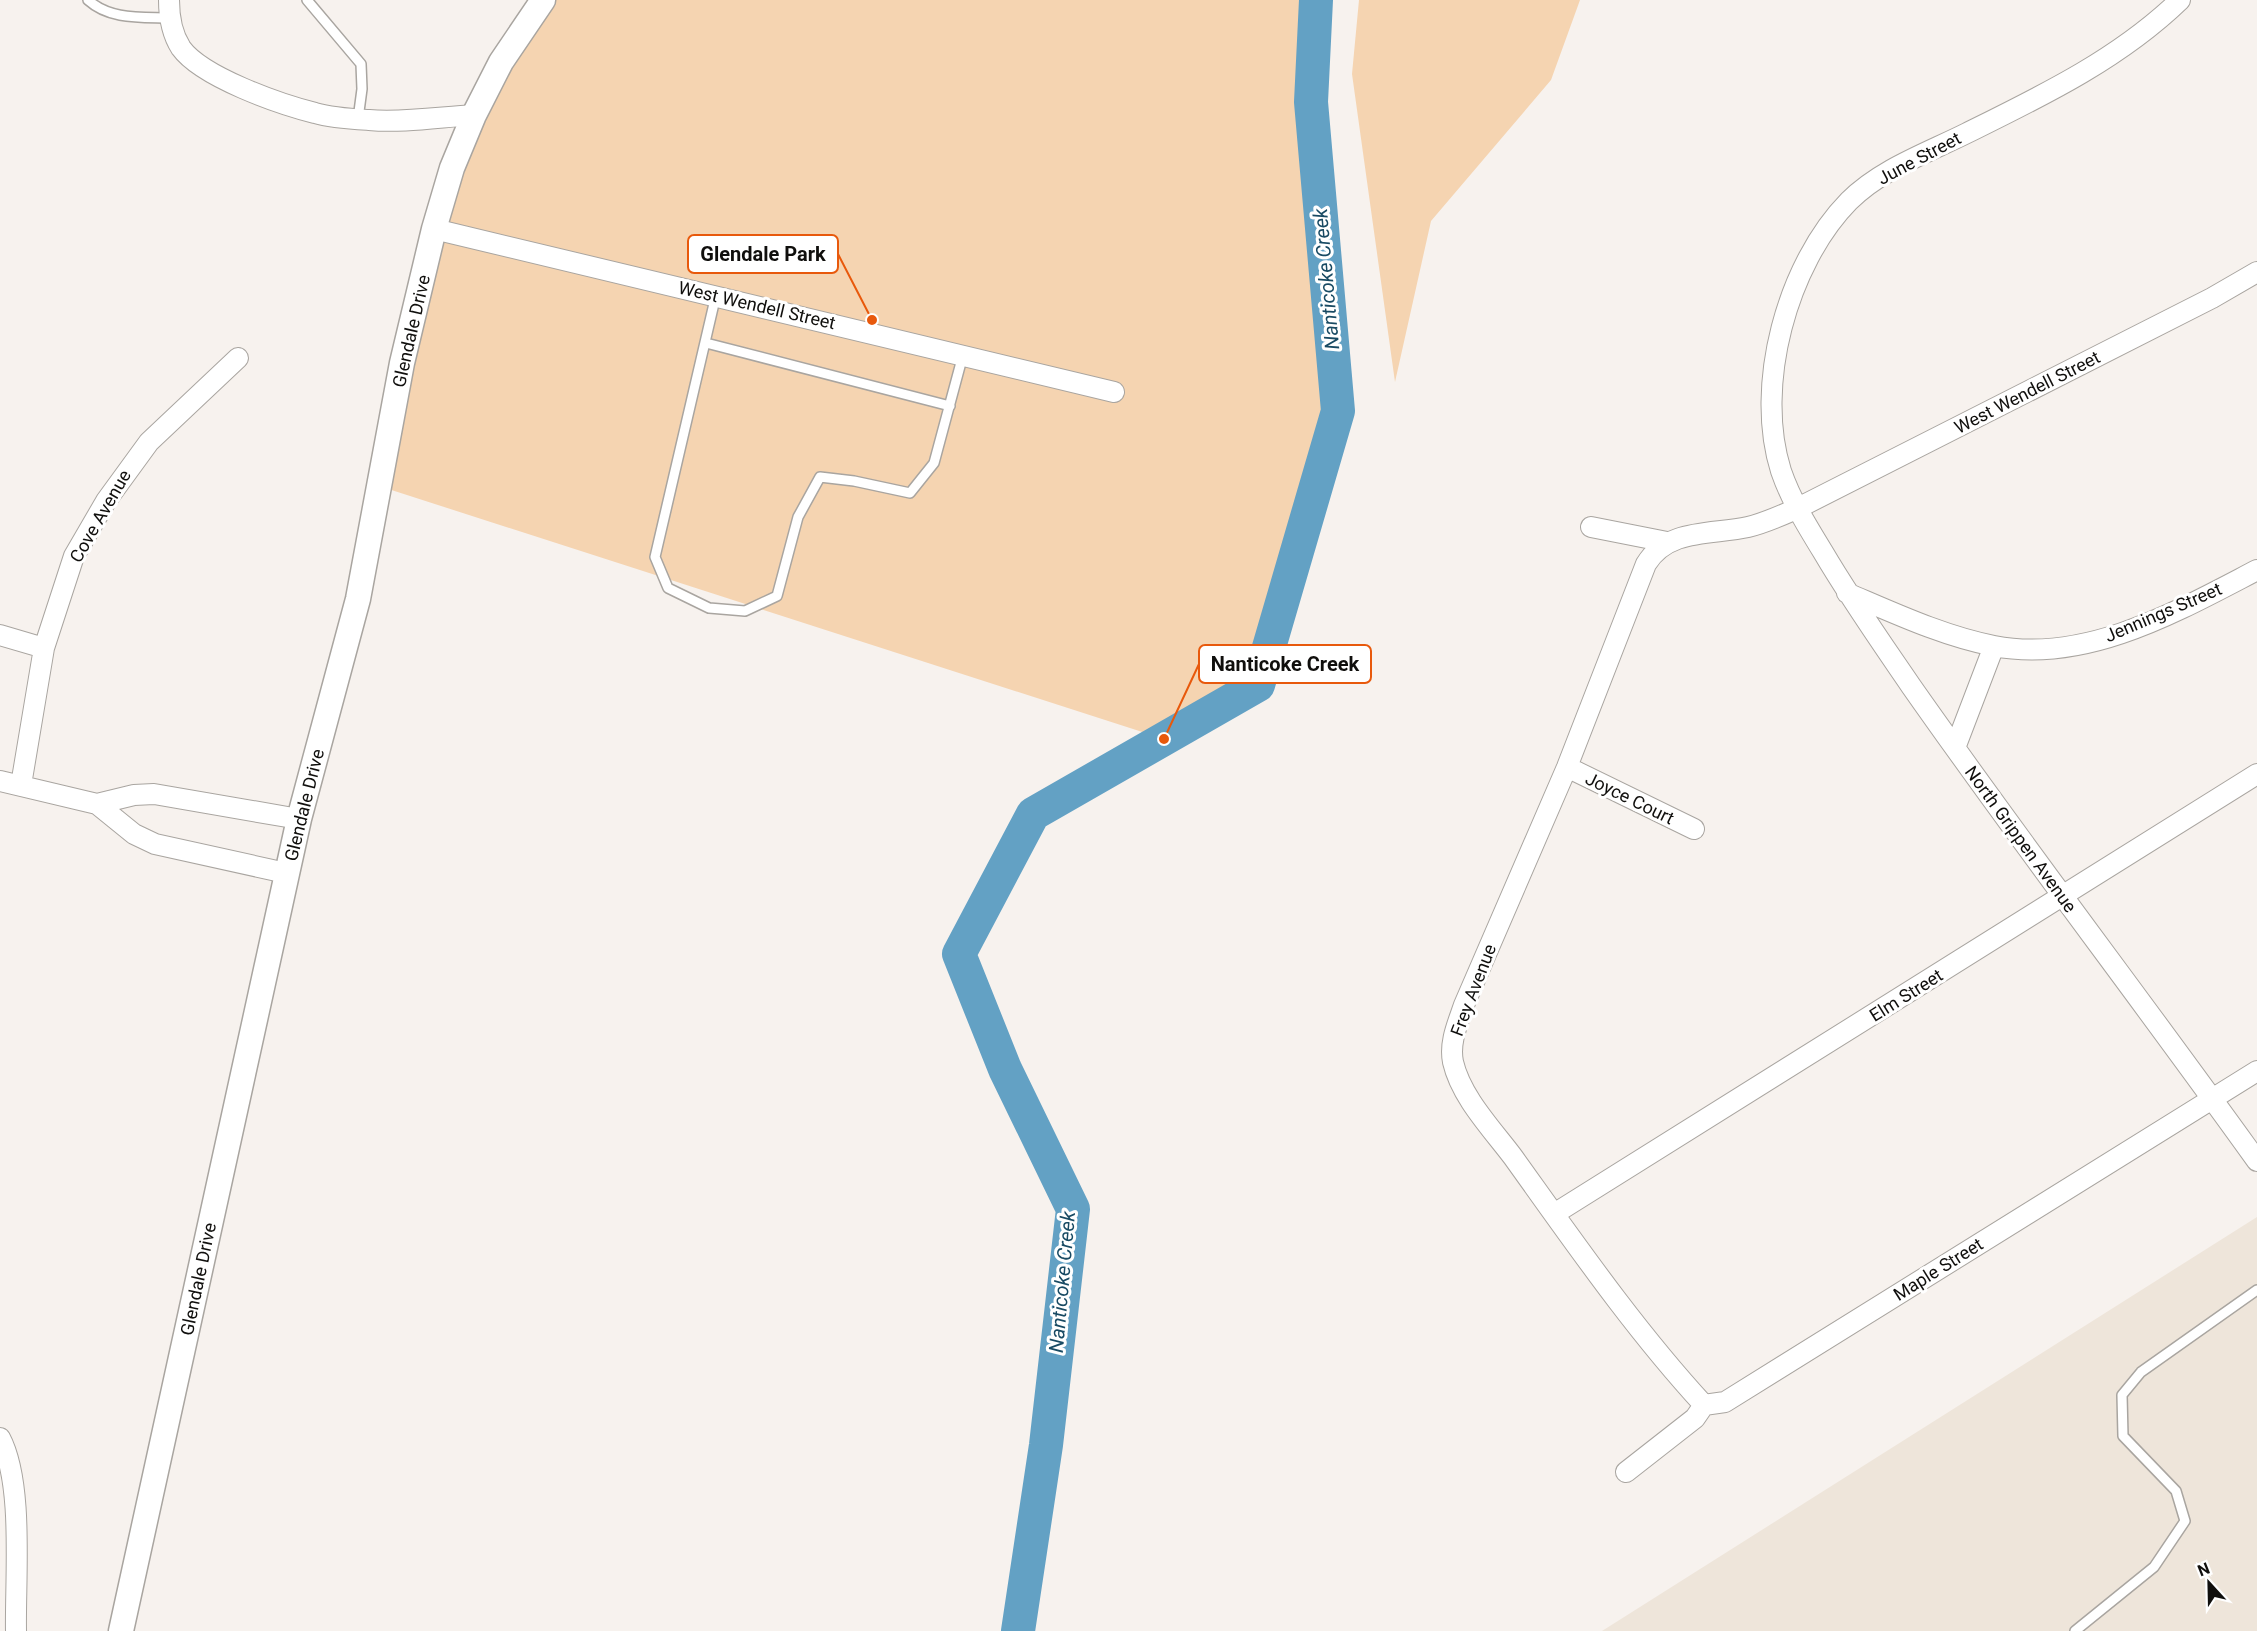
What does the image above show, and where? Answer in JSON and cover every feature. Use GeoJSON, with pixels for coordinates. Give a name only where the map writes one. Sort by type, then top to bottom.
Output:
{"type":"FeatureCollection","features":[{"type":"Feature","properties":{"kind":"street","name":"Glendale Drive"},"geometry":{"type":"LineString","coordinates":[[121,1631],[286,873],[358,599],[402,363],[434,229],[452,168],[474,115],[501,62],[543,0]]}},
{"type":"Feature","properties":{"kind":"street","name":"June Street"},"geometry":{"type":"LineString","coordinates":[[1796,509],[1780,469],[1775,442],[1773,402],[1778,336],[1800,272],[1828,226],[1850,200],[1880,176],[2032,101],[2104,60],[2180,0]]}},
{"type":"Feature","properties":{"kind":"street"},"geometry":{"type":"LineString","coordinates":[[169,9],[180,46],[192,60],[208,72],[268,98],[317,114],[358,119],[474,115]]}},
{"type":"Feature","properties":{"kind":"street","name":"West Wendell Street"},"geometry":{"type":"LineString","coordinates":[[434,229],[1114,392]]}},
{"type":"Feature","properties":{"kind":"street","name":"West Wendell Street"},"geometry":{"type":"LineString","coordinates":[[1672,540],[1770,521],[2212,298],[2257,272]]}},
{"type":"Feature","properties":{"kind":"street","name":"Cove Avenue"},"geometry":{"type":"LineString","coordinates":[[21,785],[44,648],[74,556],[122,477],[169,421],[238,358]]}},
{"type":"Feature","properties":{"kind":"street","name":"North Grippen Avenue"},"geometry":{"type":"LineString","coordinates":[[1796,509],[1847,593],[1955,748],[2257,1161]]}},
{"type":"Feature","properties":{"kind":"street"},"geometry":{"type":"LineString","coordinates":[[1591,527],[1672,540]]}},
{"type":"Feature","properties":{"kind":"street","name":"Frey Avenue"},"geometry":{"type":"LineString","coordinates":[[1672,540],[1654,551],[1647,564],[1567,767],[1464,1005],[1452,1042],[1453,1061],[1462,1087],[1668,1366],[1704,1405]]}},
{"type":"Feature","properties":{"kind":"street","name":"Jennings Street"},"geometry":{"type":"LineString","coordinates":[[1847,593],[1916,622],[1994,646],[2055,649],[2108,638],[2193,603],[2257,570]]}},
{"type":"Feature","properties":{"kind":"street"},"geometry":{"type":"LineString","coordinates":[[0,635],[44,648]]}},
{"type":"Feature","properties":{"kind":"street"},"geometry":{"type":"LineString","coordinates":[[1955,748],[1994,646]]}},
{"type":"Feature","properties":{"kind":"street","name":"Joyce Court"},"geometry":{"type":"LineString","coordinates":[[1567,767],[1694,829]]}},
{"type":"Feature","properties":{"kind":"street","name":"Elm Street"},"geometry":{"type":"LineString","coordinates":[[1554,1214],[2257,774]]}},
{"type":"Feature","properties":{"kind":"street"},"geometry":{"type":"LineString","coordinates":[[0,781],[97,804],[134,834],[155,844],[286,873]]}},
{"type":"Feature","properties":{"kind":"street"},"geometry":{"type":"LineString","coordinates":[[97,804],[134,795],[154,794],[299,819]]}},
{"type":"Feature","properties":{"kind":"street","name":"Maple Street"},"geometry":{"type":"LineString","coordinates":[[1704,1405],[1725,1402],[2257,1071]]}},
{"type":"Feature","properties":{"kind":"street"},"geometry":{"type":"LineString","coordinates":[[1626,1472],[1695,1418],[1704,1405]]}},
{"type":"Feature","properties":{"kind":"street"},"geometry":{"type":"LineString","coordinates":[[0,1438],[7,1452],[14,1482],[16,1631]]}},
{"type":"Feature","properties":{"kind":"lane"},"geometry":{"type":"LineString","coordinates":[[88,0],[100,11],[130,16],[169,9]]}},
{"type":"Feature","properties":{"kind":"lane"},"geometry":{"type":"LineString","coordinates":[[307,0],[361,64],[362,89],[358,119]]}},
{"type":"Feature","properties":{"kind":"lane"},"geometry":{"type":"LineString","coordinates":[[716,296],[655,557],[668,588],[709,608],[745,611],[777,596],[798,517],[819,477],[854,481],[910,493],[934,463],[963,354]]}},
{"type":"Feature","properties":{"kind":"lane"},"geometry":{"type":"LineString","coordinates":[[706,343],[950,405]]}},
{"type":"Feature","properties":{"kind":"lane"},"geometry":{"type":"LineString","coordinates":[[2075,1631],[2154,1567],[2185,1521],[2176,1491],[2123,1436],[2122,1395],[2141,1372],[2257,1290]]}},
{"type":"Feature","properties":{"kind":"shaded area"},"geometry":{"type":"Polygon","coordinates":[[[543,0],[1317,0],[1311,102],[1338,411],[1258,685],[1164,739],[379,486],[452,168],[543,0]]]}},
{"type":"Feature","properties":{"kind":"shaded area"},"geometry":{"type":"Polygon","coordinates":[[[1359,0],[1580,0],[1551,80],[1431,221],[1395,382],[1352,74],[1359,0]]]}},
{"type":"Feature","properties":{"kind":"shaded area"},"geometry":{"type":"Polygon","coordinates":[[[2257,1217],[2257,1631],[1602,1631],[2257,1217]]]}},
{"type":"Feature","properties":{"kind":"waterway","name":"Nanticoke Creek"},"geometry":{"type":"LineString","coordinates":[[1018,1631],[1046,1445],[1073,1209],[1005,1069],[959,954],[1033,814],[1258,685],[1338,411],[1311,102],[1316,0]]}},
{"type":"Feature","properties":{"kind":"place","name":"Glendale Park"},"geometry":{"type":"Point","coordinates":[872,320]}},
{"type":"Feature","properties":{"kind":"place","name":"Nanticoke Creek"},"geometry":{"type":"Point","coordinates":[1164,739]}}]}
